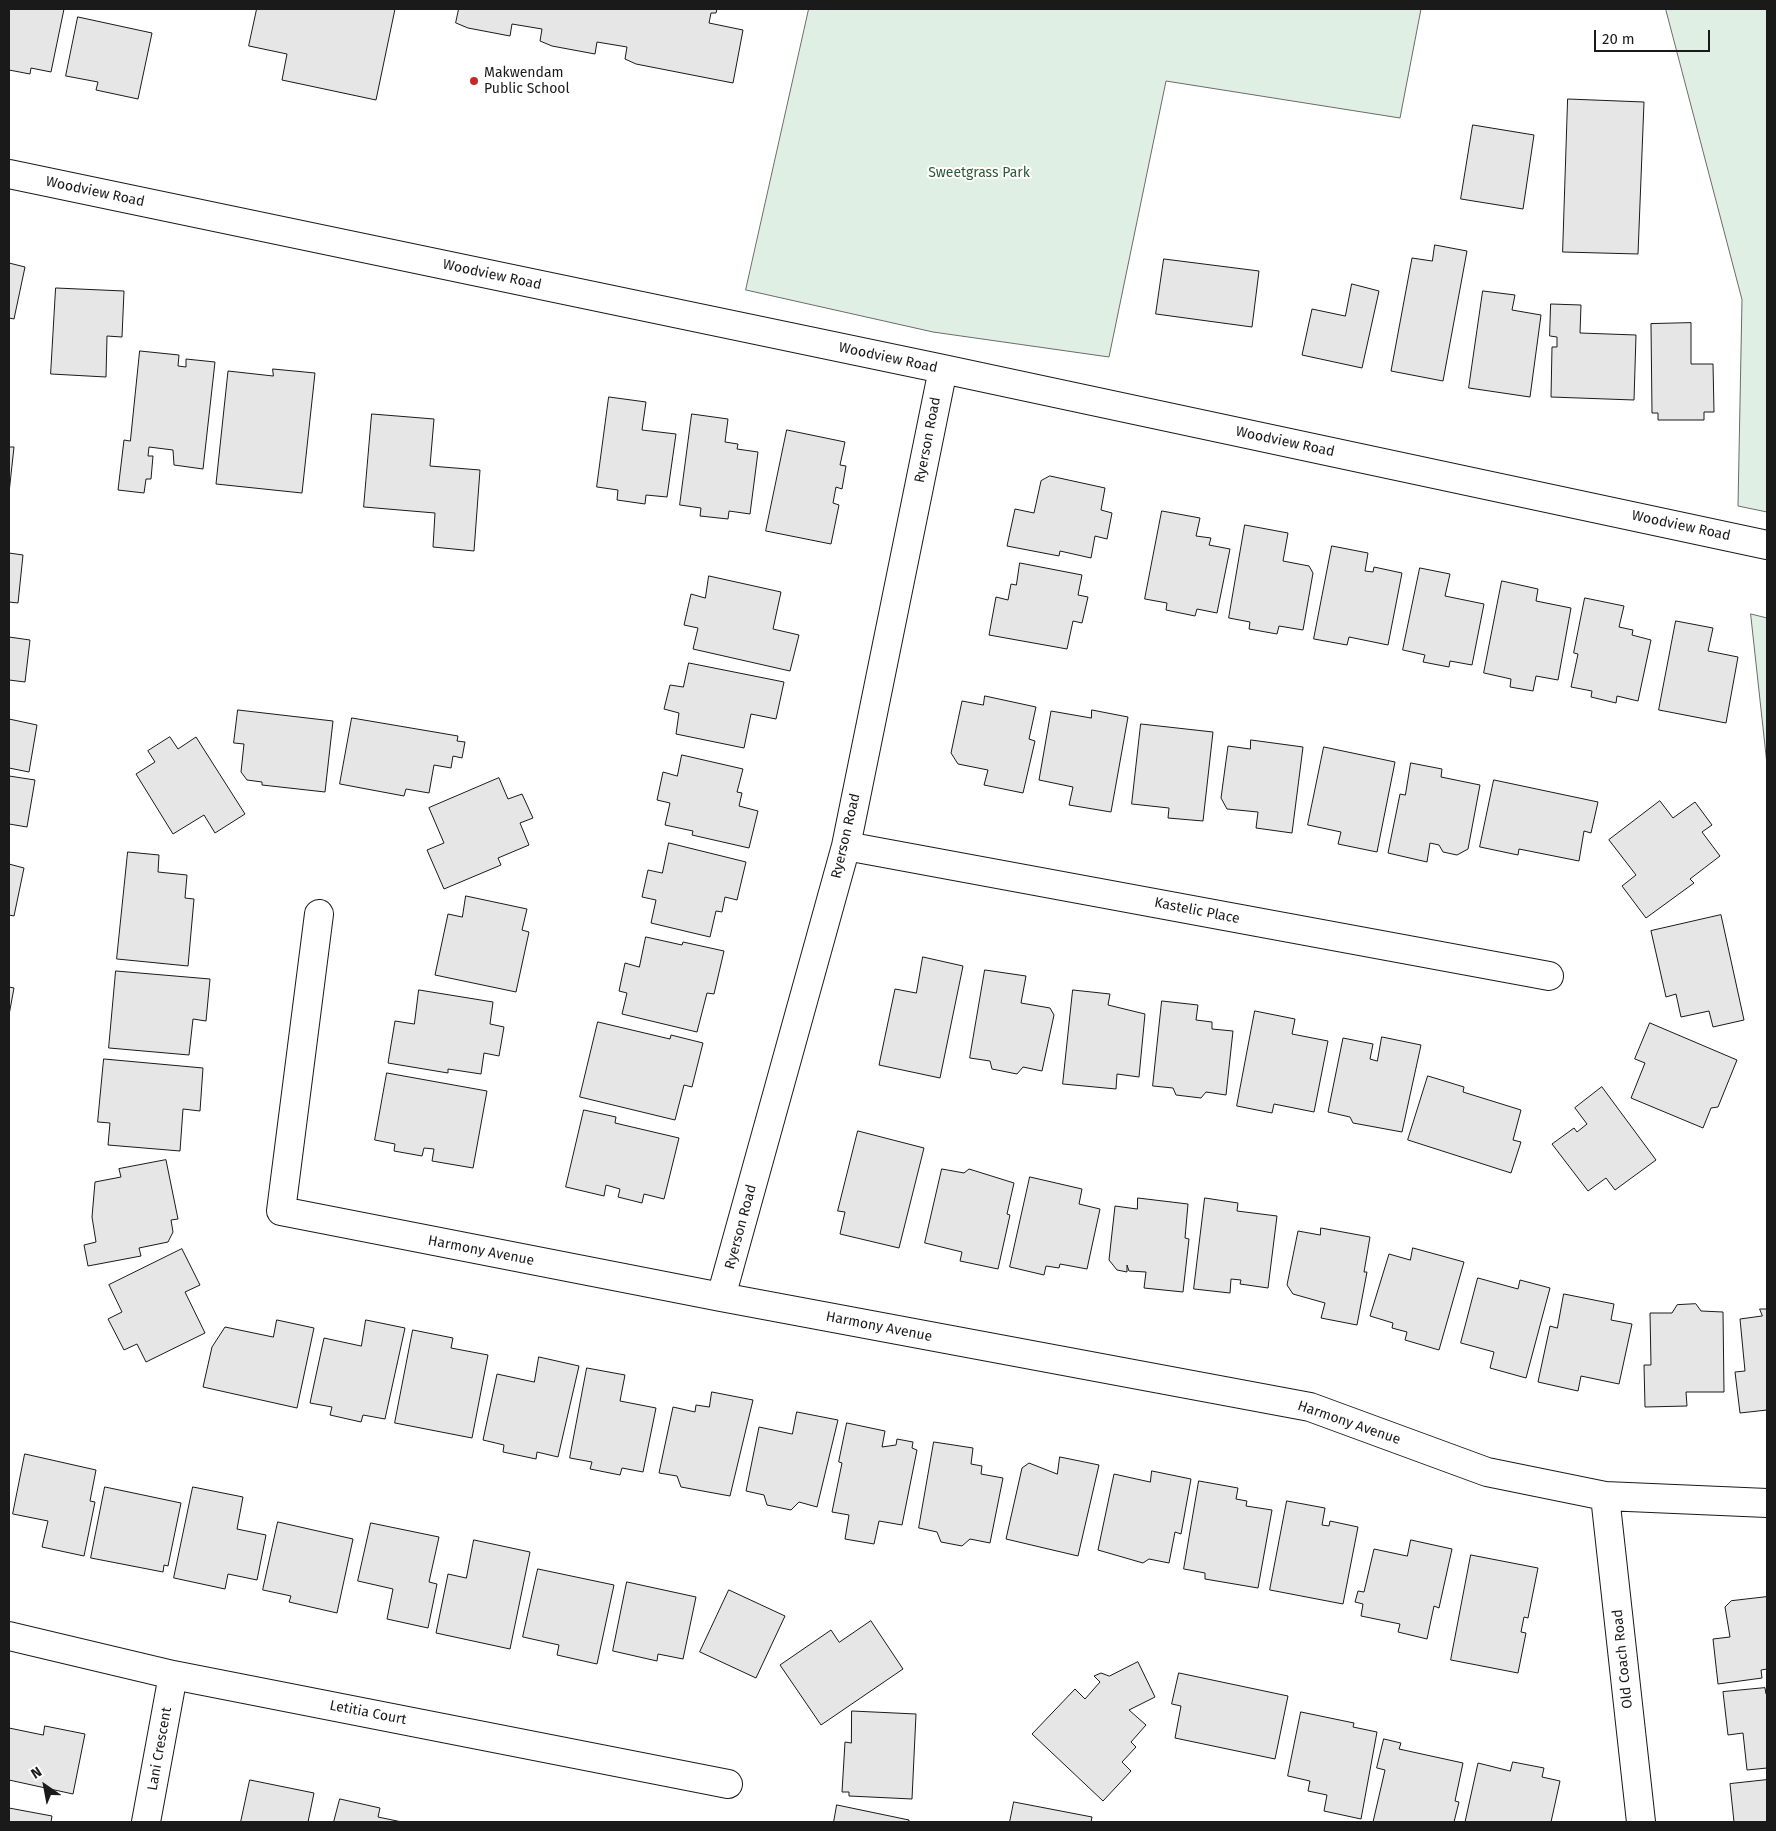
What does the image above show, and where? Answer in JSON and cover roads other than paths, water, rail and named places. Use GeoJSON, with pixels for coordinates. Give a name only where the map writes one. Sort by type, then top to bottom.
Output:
{"type":"FeatureCollection","features":[{"type":"Feature","properties":{"kind":"street","name":"Woodview Road"},"geometry":{"type":"LineString","coordinates":[[9,174],[943,369],[1767,545]]}},
{"type":"Feature","properties":{"kind":"street","name":"Ryerson Road"},"geometry":{"type":"LineString","coordinates":[[721,1297],[846,846],[943,369]]}},
{"type":"Feature","properties":{"kind":"street","name":"Kastelic Place"},"geometry":{"type":"LineString","coordinates":[[846,846],[1549,976]]}},
{"type":"Feature","properties":{"kind":"street","name":"Harmony Avenue"},"geometry":{"type":"LineString","coordinates":[[319,914],[280,1211],[721,1297],[1310,1407],[1487,1472],[1605,1496],[1767,1504]]}},
{"type":"Feature","properties":{"kind":"street","name":"Old Coach Road"},"geometry":{"type":"LineString","coordinates":[[1605,1496],[1641,1822]]}},
{"type":"Feature","properties":{"kind":"street","name":"Letitia Court"},"geometry":{"type":"LineString","coordinates":[[9,1636],[173,1675],[728,1784]]}},
{"type":"Feature","properties":{"kind":"street","name":"Lani Crescent"},"geometry":{"type":"LineString","coordinates":[[146,1822],[173,1675]]}},
{"type":"Feature","properties":{"kind":"place","name":"Makwendam Public School"},"geometry":{"type":"Point","coordinates":[474,81]}},
{"type":"Feature","properties":{"kind":"park label","name":"Sweetgrass Park"},"geometry":{"type":"Point","coordinates":[979,173]}}]}
